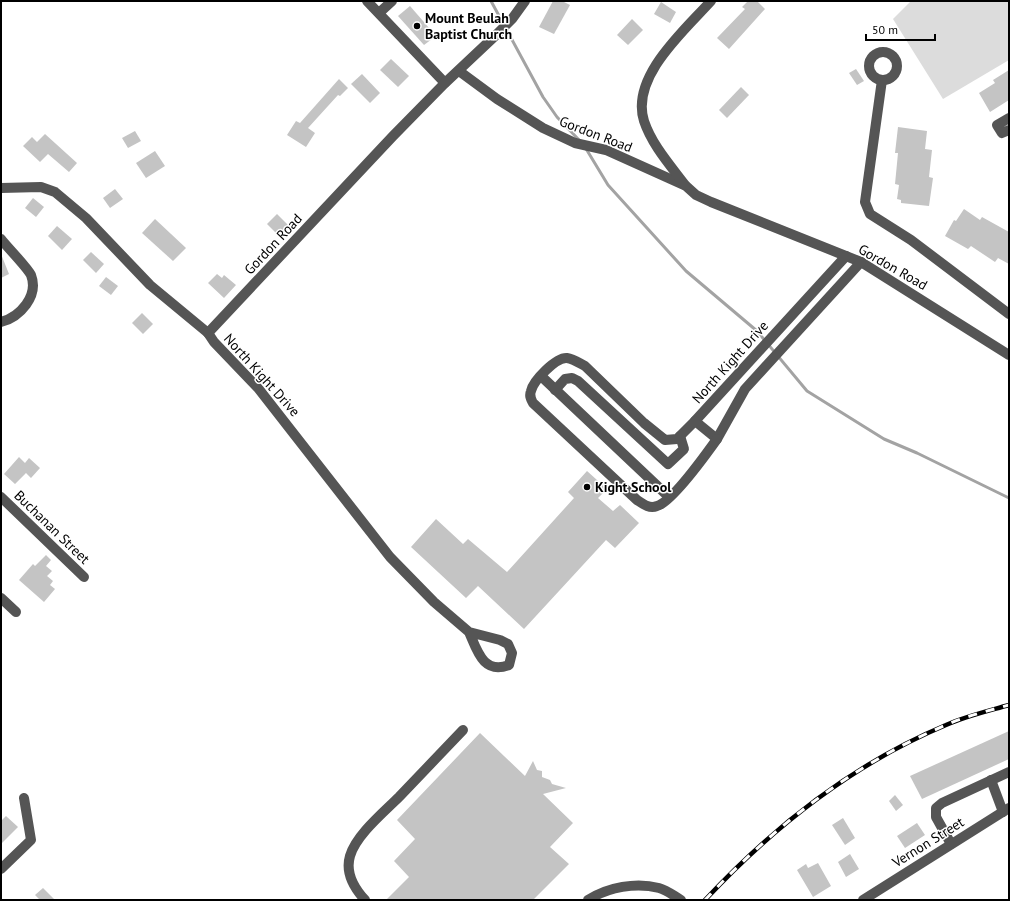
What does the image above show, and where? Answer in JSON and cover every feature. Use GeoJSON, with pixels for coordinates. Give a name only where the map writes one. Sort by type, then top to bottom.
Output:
{"type":"FeatureCollection","features":[{"type":"Feature","properties":{"kind":"street"},"geometry":{"type":"LineString","coordinates":[[367,1],[445,83]]}},
{"type":"Feature","properties":{"kind":"street"},"geometry":{"type":"LineString","coordinates":[[379,13],[392,1]]}},
{"type":"Feature","properties":{"kind":"street"},"geometry":{"type":"LineString","coordinates":[[459,71],[512,19],[525,1]]}},
{"type":"Feature","properties":{"kind":"street"},"geometry":{"type":"LineString","coordinates":[[686,186],[661,154],[652,138],[644,120],[643,102],[647,82],[656,65],[712,1]]}},
{"type":"Feature","properties":{"kind":"street","name":"Gordon Road"},"geometry":{"type":"LineString","coordinates":[[208,333],[393,136],[445,83],[459,71],[497,99],[543,128],[575,143],[606,150],[686,186],[696,195],[711,202],[861,262],[1009,355]]}},
{"type":"Feature","properties":{"kind":"street"},"geometry":{"type":"LineString","coordinates":[[882,80],[865,202],[870,214],[911,240],[1009,314]]}},
{"type":"Feature","properties":{"kind":"street"},"geometry":{"type":"LineString","coordinates":[[1003,129],[1009,118]]}},
{"type":"Feature","properties":{"kind":"street","name":"North Kight Drive"},"geometry":{"type":"LineString","coordinates":[[1,188],[41,187],[55,192],[86,218],[150,285],[208,333],[214,342],[263,394],[390,557],[434,602],[469,632]]}},
{"type":"Feature","properties":{"kind":"street"},"geometry":{"type":"LineString","coordinates":[[1,239],[30,275],[32,286],[30,298],[15,317],[1,322]]}},
{"type":"Feature","properties":{"kind":"street","name":"North Kight Drive"},"geometry":{"type":"LineString","coordinates":[[846,256],[695,421],[717,439],[745,389],[861,262]]}},
{"type":"Feature","properties":{"kind":"street"},"geometry":{"type":"LineString","coordinates":[[695,421],[680,436],[672,440],[665,440],[585,366],[575,360],[566,358],[558,360],[541,376],[532,386],[530,392],[533,403],[644,505],[656,507],[663,504],[689,475],[717,439]]}},
{"type":"Feature","properties":{"kind":"street"},"geometry":{"type":"LineString","coordinates":[[541,376],[669,497]]}},
{"type":"Feature","properties":{"kind":"street"},"geometry":{"type":"LineString","coordinates":[[555,390],[565,379],[572,378],[578,380],[668,464],[684,448],[680,436]]}},
{"type":"Feature","properties":{"kind":"street","name":"Buchanan Street"},"geometry":{"type":"LineString","coordinates":[[1,497],[84,577]]}},
{"type":"Feature","properties":{"kind":"street"},"geometry":{"type":"LineString","coordinates":[[1,598],[16,612]]}},
{"type":"Feature","properties":{"kind":"street"},"geometry":{"type":"LineString","coordinates":[[365,900],[355,889],[351,879],[349,863],[356,843],[372,824],[463,730]]}},
{"type":"Feature","properties":{"kind":"street"},"geometry":{"type":"LineString","coordinates":[[951,844],[936,817],[936,808],[942,803],[1009,772]]}},
{"type":"Feature","properties":{"kind":"street"},"geometry":{"type":"LineString","coordinates":[[991,780],[1006,810]]}},
{"type":"Feature","properties":{"kind":"street"},"geometry":{"type":"LineString","coordinates":[[1,869],[31,840],[24,798]]}},
{"type":"Feature","properties":{"kind":"street","name":"Vernon Street"},"geometry":{"type":"LineString","coordinates":[[863,900],[1006,810]]}},
{"type":"Feature","properties":{"kind":"street"},"geometry":{"type":"LineString","coordinates":[[588,900],[596,894],[629,885],[660,888],[681,900]]}},
{"type":"Feature","properties":{"kind":"shaded area"},"geometry":{"type":"Polygon","coordinates":[[[911,1],[1009,1],[1009,60],[943,99],[893,19],[911,1]]]}},
{"type":"Feature","properties":{"kind":"building"},"geometry":{"type":"Polygon","coordinates":[[[553,1],[562,1],[570,5],[554,34],[539,27],[553,1]]]}},
{"type":"Feature","properties":{"kind":"building"},"geometry":{"type":"Polygon","coordinates":[[[748,1],[757,1],[765,9],[729,49],[717,38],[745,9],[742,7],[748,1]]]}},
{"type":"Feature","properties":{"kind":"building"},"geometry":{"type":"Polygon","coordinates":[[[661,2],[676,12],[670,23],[654,14],[661,2]]]}},
{"type":"Feature","properties":{"kind":"building","name":"Mount Beulah Baptist Church"},"geometry":{"type":"Polygon","coordinates":[[[410,6],[436,36],[424,45],[398,16],[410,6]]]}},
{"type":"Feature","properties":{"kind":"building"},"geometry":{"type":"Polygon","coordinates":[[[632,19],[643,30],[628,45],[617,35],[632,19]]]}},
{"type":"Feature","properties":{"kind":"building"},"geometry":{"type":"Polygon","coordinates":[[[391,59],[409,76],[398,87],[380,70],[391,59]]]}},
{"type":"Feature","properties":{"kind":"building"},"geometry":{"type":"Polygon","coordinates":[[[856,69],[864,81],[857,85],[849,73],[856,69]]]}},
{"type":"Feature","properties":{"kind":"building"},"geometry":{"type":"Polygon","coordinates":[[[1009,70],[1009,100],[990,112],[979,93],[995,83],[993,80],[1009,70]]]}},
{"type":"Feature","properties":{"kind":"building"},"geometry":{"type":"Polygon","coordinates":[[[362,74],[380,93],[370,103],[351,84],[362,74]]]}},
{"type":"Feature","properties":{"kind":"building"},"geometry":{"type":"Polygon","coordinates":[[[339,79],[348,88],[340,96],[338,95],[308,128],[315,133],[306,147],[287,135],[296,121],[300,123],[339,79]]]}},
{"type":"Feature","properties":{"kind":"building"},"geometry":{"type":"Polygon","coordinates":[[[741,87],[749,95],[727,118],[719,110],[741,87]]]}},
{"type":"Feature","properties":{"kind":"building"},"geometry":{"type":"Polygon","coordinates":[[[898,127],[927,131],[925,149],[932,150],[929,177],[933,178],[929,206],[901,203],[901,200],[897,199],[899,185],[895,184],[898,153],[895,153],[898,127]]]}},
{"type":"Feature","properties":{"kind":"building"},"geometry":{"type":"Polygon","coordinates":[[[135,131],[141,141],[128,148],[122,138],[135,131]]]}},
{"type":"Feature","properties":{"kind":"building"},"geometry":{"type":"Polygon","coordinates":[[[45,134],[77,163],[69,172],[48,154],[40,162],[23,146],[32,137],[37,142],[45,134]]]}},
{"type":"Feature","properties":{"kind":"building"},"geometry":{"type":"Polygon","coordinates":[[[155,151],[165,166],[146,178],[136,163],[155,151]]]}},
{"type":"Feature","properties":{"kind":"building"},"geometry":{"type":"Polygon","coordinates":[[[115,189],[123,199],[110,208],[103,198],[115,189]]]}},
{"type":"Feature","properties":{"kind":"building"},"geometry":{"type":"Polygon","coordinates":[[[33,198],[44,207],[36,217],[25,208],[33,198]]]}},
{"type":"Feature","properties":{"kind":"building"},"geometry":{"type":"Polygon","coordinates":[[[964,209],[980,220],[982,217],[1009,232],[1009,264],[998,258],[995,262],[971,246],[968,249],[945,236],[954,220],[956,221],[964,209]]]}},
{"type":"Feature","properties":{"kind":"building"},"geometry":{"type":"Polygon","coordinates":[[[277,214],[288,225],[278,235],[267,224],[277,214]]]}},
{"type":"Feature","properties":{"kind":"building"},"geometry":{"type":"Polygon","coordinates":[[[155,219],[186,248],[173,261],[142,233],[155,219]]]}},
{"type":"Feature","properties":{"kind":"building"},"geometry":{"type":"Polygon","coordinates":[[[57,226],[72,239],[62,250],[48,236],[57,226]]]}},
{"type":"Feature","properties":{"kind":"building"},"geometry":{"type":"Polygon","coordinates":[[[91,252],[104,264],[96,273],[83,260],[91,252]]]}},
{"type":"Feature","properties":{"kind":"building"},"geometry":{"type":"Polygon","coordinates":[[[1,254],[9,274],[1,278],[1,254]]]}},
{"type":"Feature","properties":{"kind":"building"},"geometry":{"type":"Polygon","coordinates":[[[217,274],[222,278],[224,275],[236,285],[224,298],[208,283],[217,274]]]}},
{"type":"Feature","properties":{"kind":"building"},"geometry":{"type":"Polygon","coordinates":[[[106,277],[118,286],[111,295],[99,286],[106,277]]]}},
{"type":"Feature","properties":{"kind":"building"},"geometry":{"type":"Polygon","coordinates":[[[142,313],[153,324],[143,334],[132,323],[142,313]]]}},
{"type":"Feature","properties":{"kind":"building"},"geometry":{"type":"Polygon","coordinates":[[[19,457],[25,463],[29,458],[40,468],[31,478],[26,473],[15,484],[4,474],[19,457]]]}},
{"type":"Feature","properties":{"kind":"building"},"geometry":{"type":"Polygon","coordinates":[[[587,471],[607,489],[598,498],[613,511],[620,505],[639,523],[615,548],[606,540],[524,629],[478,586],[466,598],[411,547],[436,519],[463,544],[468,539],[507,572],[574,498],[568,492],[587,471]]]}},
{"type":"Feature","properties":{"kind":"building"},"geometry":{"type":"Polygon","coordinates":[[[46,555],[51,560],[46,566],[52,571],[47,576],[53,581],[50,585],[55,589],[44,602],[19,580],[33,564],[35,566],[46,555]]]}},
{"type":"Feature","properties":{"kind":"building"},"geometry":{"type":"Polygon","coordinates":[[[1009,731],[1009,759],[922,799],[910,776],[1009,731]]]}},
{"type":"Feature","properties":{"kind":"building"},"geometry":{"type":"Polygon","coordinates":[[[480,733],[525,776],[533,761],[537,770],[542,771],[542,777],[550,780],[552,784],[566,788],[543,794],[573,823],[550,847],[569,864],[533,900],[386,900],[409,877],[394,861],[415,839],[397,820],[480,733]]]}},
{"type":"Feature","properties":{"kind":"building"},"geometry":{"type":"Polygon","coordinates":[[[895,795],[903,805],[896,811],[889,801],[895,795]]]}},
{"type":"Feature","properties":{"kind":"building"},"geometry":{"type":"Polygon","coordinates":[[[6,816],[18,827],[1,844],[1,821],[6,816]]]}},
{"type":"Feature","properties":{"kind":"building"},"geometry":{"type":"Polygon","coordinates":[[[843,818],[855,838],[845,845],[832,825],[843,818]]]}},
{"type":"Feature","properties":{"kind":"building"},"geometry":{"type":"Polygon","coordinates":[[[917,823],[925,835],[905,848],[897,836],[917,823]]]}},
{"type":"Feature","properties":{"kind":"building"},"geometry":{"type":"Polygon","coordinates":[[[850,854],[859,869],[846,877],[838,862],[850,854]]]}},
{"type":"Feature","properties":{"kind":"building"},"geometry":{"type":"Polygon","coordinates":[[[818,863],[831,886],[813,897],[797,870],[806,864],[808,868],[818,863]]]}},
{"type":"Feature","properties":{"kind":"building"},"geometry":{"type":"Polygon","coordinates":[[[43,888],[55,900],[40,900],[35,895],[43,888]]]}},
{"type":"Feature","properties":{"kind":"waterway"},"geometry":{"type":"LineString","coordinates":[[491,1],[543,97],[557,117],[580,141]]}},
{"type":"Feature","properties":{"kind":"waterway"},"geometry":{"type":"LineString","coordinates":[[585,147],[608,185],[686,271],[757,331],[807,391],[884,439],[917,453],[1009,498]]}},
{"type":"Feature","properties":{"kind":"railway"},"geometry":{"type":"LineString","coordinates":[[705,900],[758,847],[816,800],[847,778],[912,741],[946,725],[969,716],[1009,705]]}},
{"type":"Feature","properties":{"kind":"place","name":"Mount Beulah Baptist Church"},"geometry":{"type":"Point","coordinates":[417,26]}},
{"type":"Feature","properties":{"kind":"place","name":"Kight School"},"geometry":{"type":"Point","coordinates":[587,487]}}]}
